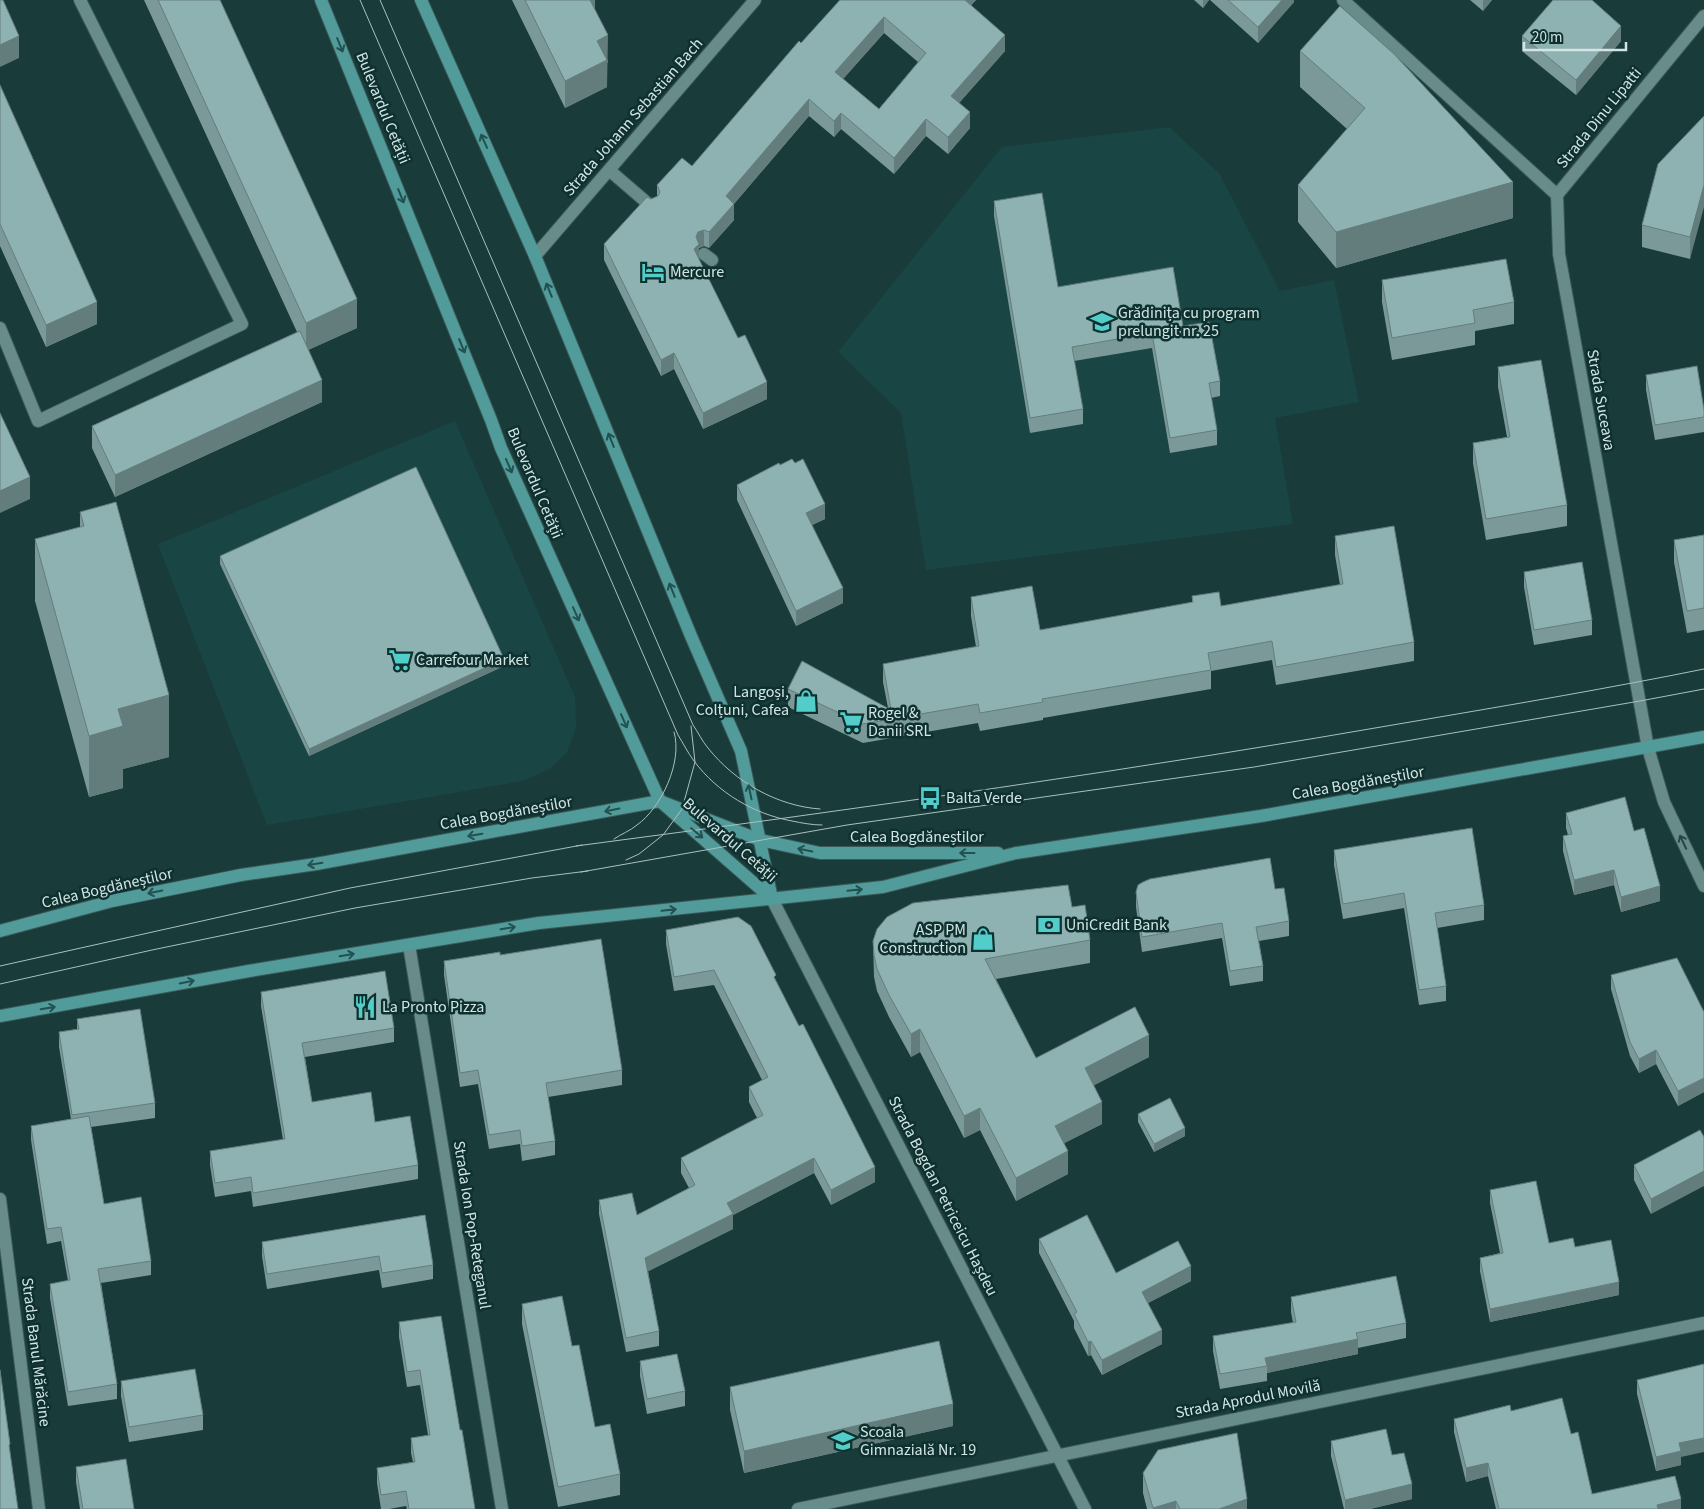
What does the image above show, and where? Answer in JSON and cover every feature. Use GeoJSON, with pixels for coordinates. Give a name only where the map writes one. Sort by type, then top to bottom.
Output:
{"type":"FeatureCollection","features":[{"type":"Feature","properties":{"kind":"main road","name":"Bulevardul Cetății"},"geometry":{"type":"LineString","coordinates":[[321,0],[492,420],[500,448],[660,801],[772,899]]}},
{"type":"Feature","properties":{"kind":"main road","name":"Bulevardul Cetății"},"geometry":{"type":"LineString","coordinates":[[421,0],[535,256],[691,636],[741,751],[772,899]]}},
{"type":"Feature","properties":{"kind":"main road","name":"Calea Bogdăneștilor"},"geometry":{"type":"LineString","coordinates":[[0,1016],[249,971],[539,923],[883,887],[1016,853],[1261,816],[1704,737]]}},
{"type":"Feature","properties":{"kind":"main road","name":"Calea Bogdăneștilor"},"geometry":{"type":"LineString","coordinates":[[0,931],[112,901],[240,875],[316,864],[660,801],[760,840],[820,853],[1016,853]]}},
{"type":"Feature","properties":{"kind":"street"},"geometry":{"type":"LineString","coordinates":[[0,328],[38,421],[242,324],[80,0]]}},
{"type":"Feature","properties":{"kind":"street","name":"Strada Johann Sebastian Bach"},"geometry":{"type":"LineString","coordinates":[[535,256],[755,0]]}},
{"type":"Feature","properties":{"kind":"street"},"geometry":{"type":"LineString","coordinates":[[1343,0],[1557,195]]}},
{"type":"Feature","properties":{"kind":"street","name":"Strada Dinu Lipatti"},"geometry":{"type":"LineString","coordinates":[[1557,195],[1704,16]]}},
{"type":"Feature","properties":{"kind":"street"},"geometry":{"type":"LineString","coordinates":[[609,170],[652,207]]}},
{"type":"Feature","properties":{"kind":"street","name":"Strada Suceava"},"geometry":{"type":"LineString","coordinates":[[1557,195],[1559,254],[1648,748],[1664,802],[1704,886]]}},
{"type":"Feature","properties":{"kind":"street","name":"Strada Bogdan Petriceicu Hașdeu"},"geometry":{"type":"LineString","coordinates":[[772,899],[1085,1509]]}},
{"type":"Feature","properties":{"kind":"street","name":"Strada Ion Pop-Reteganul"},"geometry":{"type":"LineString","coordinates":[[409,946],[502,1509]]}},
{"type":"Feature","properties":{"kind":"street","name":"Strada Banul Mărăcine"},"geometry":{"type":"LineString","coordinates":[[0,1199],[39,1509]]}},
{"type":"Feature","properties":{"kind":"street","name":"Strada Aprodul Movilă"},"geometry":{"type":"LineString","coordinates":[[798,1509],[1704,1323]]}},
{"type":"Feature","properties":{"kind":"shaded area","name":"Grădinița cu program prelungit nr. 25"},"geometry":{"type":"Polygon","coordinates":[[[1169,127],[1219,173],[1280,291],[1334,280],[1359,402],[1275,418],[1293,524],[926,570],[901,413],[838,352],[1002,147],[1169,127]]]}},
{"type":"Feature","properties":{"kind":"shaded area"},"geometry":{"type":"Polygon","coordinates":[[[455,421],[575,697],[576,728],[567,752],[550,769],[523,781],[267,825],[158,544],[455,421]]]}},
{"type":"Feature","properties":{"kind":"building"},"geometry":{"type":"Polygon","coordinates":[[[0,0],[3,0],[19,36],[0,45],[0,0]]]}},
{"type":"Feature","properties":{"kind":"building"},"geometry":{"type":"Polygon","coordinates":[[[158,0],[220,0],[357,299],[306,323],[158,0]]]}},
{"type":"Feature","properties":{"kind":"building"},"geometry":{"type":"Polygon","coordinates":[[[525,0],[590,0],[608,35],[597,41],[607,60],[565,81],[525,0]]]}},
{"type":"Feature","properties":{"kind":"building"},"geometry":{"type":"Polygon","coordinates":[[[840,0],[965,0],[1005,35],[951,96],[970,112],[948,137],[926,119],[894,158],[841,113],[834,121],[809,99],[726,196],[734,204],[709,232],[704,230],[698,232],[696,237],[699,244],[694,249],[738,338],[745,335],[767,382],[703,413],[674,353],[661,360],[604,244],[647,197],[651,199],[658,196],[660,192],[657,185],[682,158],[692,166],[799,41],[801,43],[840,0]],[[884,17],[835,72],[879,109],[926,53],[884,17]]]}},
{"type":"Feature","properties":{"kind":"building"},"geometry":{"type":"Polygon","coordinates":[[[1228,0],[1282,0],[1258,27],[1228,0]]]}},
{"type":"Feature","properties":{"kind":"building"},"geometry":{"type":"Polygon","coordinates":[[[1553,0],[1592,0],[1621,26],[1576,80],[1522,36],[1553,0]]]}},
{"type":"Feature","properties":{"kind":"building"},"geometry":{"type":"Polygon","coordinates":[[[1340,6],[1394,54],[1513,182],[1336,232],[1298,185],[1365,108],[1300,51],[1340,6]]]}},
{"type":"Feature","properties":{"kind":"building"},"geometry":{"type":"Polygon","coordinates":[[[0,85],[97,302],[46,325],[0,224],[0,85]]]}},
{"type":"Feature","properties":{"kind":"building"},"geometry":{"type":"Polygon","coordinates":[[[1704,116],[1704,185],[1690,237],[1642,225],[1658,164],[1704,116]]]}},
{"type":"Feature","properties":{"kind":"building"},"geometry":{"type":"Polygon","coordinates":[[[1042,193],[1058,287],[1173,267],[1183,326],[1209,322],[1220,381],[1209,383],[1217,430],[1170,438],[1152,333],[1072,347],[1083,409],[1030,418],[994,201],[1042,193]]]}},
{"type":"Feature","properties":{"kind":"building"},"geometry":{"type":"Polygon","coordinates":[[[1506,259],[1514,302],[1473,310],[1475,323],[1392,338],[1382,280],[1506,259]]]}},
{"type":"Feature","properties":{"kind":"building"},"geometry":{"type":"Polygon","coordinates":[[[300,331],[322,380],[115,475],[92,426],[300,331]]]}},
{"type":"Feature","properties":{"kind":"building"},"geometry":{"type":"Polygon","coordinates":[[[1541,360],[1567,505],[1486,519],[1473,443],[1510,437],[1498,367],[1541,360]]]}},
{"type":"Feature","properties":{"kind":"building"},"geometry":{"type":"Polygon","coordinates":[[[1697,366],[1704,417],[1655,425],[1646,375],[1697,366]]]}},
{"type":"Feature","properties":{"kind":"building"},"geometry":{"type":"Polygon","coordinates":[[[0,413],[30,477],[0,491],[0,413]]]}},
{"type":"Feature","properties":{"kind":"building"},"geometry":{"type":"Polygon","coordinates":[[[792,459],[795,463],[803,459],[825,504],[806,513],[843,588],[796,611],[737,485],[779,463],[780,465],[792,459]]]}},
{"type":"Feature","properties":{"kind":"building"},"geometry":{"type":"Polygon","coordinates":[[[416,467],[504,659],[309,749],[220,556],[416,467]]]}},
{"type":"Feature","properties":{"kind":"building"},"geometry":{"type":"Polygon","coordinates":[[[116,502],[169,695],[118,709],[123,726],[89,736],[35,539],[84,526],[80,512],[116,502]]]}},
{"type":"Feature","properties":{"kind":"building"},"geometry":{"type":"Polygon","coordinates":[[[1394,526],[1414,642],[1276,667],[1272,641],[1208,653],[1211,670],[1042,699],[1043,702],[980,713],[978,704],[863,724],[788,689],[802,661],[891,710],[883,664],[979,646],[971,597],[1032,586],[1040,630],[1193,602],[1192,596],[1219,592],[1221,606],[1343,584],[1335,536],[1394,526]]]}},
{"type":"Feature","properties":{"kind":"building"},"geometry":{"type":"Polygon","coordinates":[[[1704,535],[1704,608],[1687,611],[1674,540],[1704,535]]]}},
{"type":"Feature","properties":{"kind":"building"},"geometry":{"type":"Polygon","coordinates":[[[1582,562],[1592,620],[1534,630],[1524,572],[1582,562]]]}},
{"type":"Feature","properties":{"kind":"building"},"geometry":{"type":"Polygon","coordinates":[[[1625,797],[1634,831],[1644,828],[1660,886],[1621,897],[1614,870],[1574,880],[1563,836],[1572,834],[1566,813],[1625,797]]]}},
{"type":"Feature","properties":{"kind":"building"},"geometry":{"type":"Polygon","coordinates":[[[1472,828],[1484,905],[1435,913],[1446,986],[1419,990],[1404,893],[1343,904],[1334,850],[1472,828]]]}},
{"type":"Feature","properties":{"kind":"building"},"geometry":{"type":"Polygon","coordinates":[[[1270,858],[1275,889],[1284,888],[1289,921],[1256,927],[1263,966],[1230,971],[1222,923],[1142,937],[1136,892],[1138,885],[1150,879],[1270,858]]]}},
{"type":"Feature","properties":{"kind":"building"},"geometry":{"type":"Polygon","coordinates":[[[1068,885],[1072,907],[1085,905],[1090,940],[985,959],[1036,1058],[1135,1007],[1149,1035],[1085,1068],[1102,1102],[1055,1126],[1068,1151],[1016,1178],[980,1108],[964,1116],[920,1029],[911,1034],[877,969],[873,941],[877,929],[887,917],[913,903],[1068,885]]]}},
{"type":"Feature","properties":{"kind":"building"},"geometry":{"type":"Polygon","coordinates":[[[738,917],[751,926],[799,1026],[803,1024],[875,1167],[831,1190],[814,1158],[727,1203],[733,1214],[645,1258],[659,1331],[626,1338],[599,1200],[632,1193],[637,1215],[695,1185],[681,1158],[763,1115],[749,1087],[768,1077],[714,970],[674,977],[666,930],[738,917]]]}},
{"type":"Feature","properties":{"kind":"building"},"geometry":{"type":"Polygon","coordinates":[[[601,939],[622,1070],[546,1083],[555,1141],[522,1146],[520,1130],[489,1135],[478,1070],[460,1073],[444,961],[500,952],[500,955],[601,939]]]}},
{"type":"Feature","properties":{"kind":"building"},"geometry":{"type":"Polygon","coordinates":[[[1677,958],[1704,1012],[1704,1078],[1678,1091],[1656,1050],[1639,1059],[1630,1042],[1611,975],[1677,958]]]}},
{"type":"Feature","properties":{"kind":"building"},"geometry":{"type":"Polygon","coordinates":[[[385,971],[394,1028],[302,1043],[312,1102],[371,1092],[375,1122],[410,1116],[418,1165],[253,1193],[251,1177],[215,1183],[210,1151],[285,1139],[261,992],[385,971]]]}},
{"type":"Feature","properties":{"kind":"building"},"geometry":{"type":"Polygon","coordinates":[[[140,1009],[155,1103],[72,1115],[59,1032],[79,1029],[77,1019],[140,1009]]]}},
{"type":"Feature","properties":{"kind":"building"},"geometry":{"type":"Polygon","coordinates":[[[1170,1098],[1185,1128],[1154,1144],[1138,1114],[1170,1098]]]}},
{"type":"Feature","properties":{"kind":"building"},"geometry":{"type":"Polygon","coordinates":[[[89,1116],[104,1204],[141,1197],[151,1261],[98,1269],[117,1384],[68,1392],[50,1284],[70,1280],[61,1227],[47,1229],[31,1126],[89,1116]]]}},
{"type":"Feature","properties":{"kind":"building"},"geometry":{"type":"Polygon","coordinates":[[[1700,1130],[1704,1137],[1704,1171],[1651,1199],[1634,1165],[1700,1130]]]}},
{"type":"Feature","properties":{"kind":"building"},"geometry":{"type":"Polygon","coordinates":[[[1536,1181],[1549,1243],[1573,1238],[1575,1247],[1611,1240],[1619,1282],[1490,1309],[1480,1258],[1503,1253],[1490,1190],[1536,1181]]]}},
{"type":"Feature","properties":{"kind":"building"},"geometry":{"type":"Polygon","coordinates":[[[425,1215],[433,1265],[382,1273],[379,1256],[267,1274],[262,1242],[425,1215]]]}},
{"type":"Feature","properties":{"kind":"building"},"geometry":{"type":"Polygon","coordinates":[[[1087,1215],[1116,1273],[1178,1241],[1191,1266],[1142,1292],[1162,1330],[1102,1360],[1091,1341],[1088,1342],[1074,1314],[1077,1312],[1039,1239],[1087,1215]]]}},
{"type":"Feature","properties":{"kind":"building"},"geometry":{"type":"Polygon","coordinates":[[[1396,1276],[1406,1323],[1356,1333],[1358,1339],[1265,1358],[1267,1366],[1220,1374],[1213,1336],[1296,1322],[1291,1297],[1396,1276]]]}},
{"type":"Feature","properties":{"kind":"building"},"geometry":{"type":"Polygon","coordinates":[[[562,1296],[572,1346],[579,1345],[595,1427],[610,1424],[620,1474],[558,1487],[522,1304],[562,1296]]]}},
{"type":"Feature","properties":{"kind":"building"},"geometry":{"type":"Polygon","coordinates":[[[441,1316],[475,1509],[409,1509],[406,1491],[381,1495],[377,1468],[415,1462],[411,1438],[430,1435],[420,1370],[407,1372],[399,1322],[441,1316]]]}},
{"type":"Feature","properties":{"kind":"building"},"geometry":{"type":"Polygon","coordinates":[[[939,1341],[953,1404],[744,1451],[730,1387],[939,1341]]]}},
{"type":"Feature","properties":{"kind":"building"},"geometry":{"type":"Polygon","coordinates":[[[677,1354],[685,1391],[647,1399],[640,1361],[677,1354]]]}},
{"type":"Feature","properties":{"kind":"building"},"geometry":{"type":"Polygon","coordinates":[[[1704,1364],[1704,1438],[1679,1443],[1681,1451],[1656,1457],[1637,1380],[1704,1364]]]}},
{"type":"Feature","properties":{"kind":"building"},"geometry":{"type":"Polygon","coordinates":[[[195,1369],[203,1415],[129,1427],[121,1381],[195,1369]]]}},
{"type":"Feature","properties":{"kind":"building"},"geometry":{"type":"Polygon","coordinates":[[[0,1370],[9,1445],[18,1509],[0,1509],[0,1370]]]}},
{"type":"Feature","properties":{"kind":"building"},"geometry":{"type":"Polygon","coordinates":[[[1562,1398],[1571,1434],[1578,1432],[1592,1494],[1675,1476],[1681,1499],[1657,1505],[1658,1509],[1499,1509],[1488,1463],[1466,1468],[1454,1419],[1510,1405],[1511,1411],[1562,1398]]]}},
{"type":"Feature","properties":{"kind":"building"},"geometry":{"type":"Polygon","coordinates":[[[1386,1429],[1392,1455],[1404,1453],[1412,1484],[1345,1500],[1331,1441],[1386,1429]]]}},
{"type":"Feature","properties":{"kind":"building"},"geometry":{"type":"Polygon","coordinates":[[[1237,1433],[1247,1499],[1219,1509],[1180,1509],[1176,1501],[1153,1508],[1143,1473],[1158,1450],[1237,1433]]]}},
{"type":"Feature","properties":{"kind":"building"},"geometry":{"type":"Polygon","coordinates":[[[126,1459],[134,1509],[83,1509],[76,1467],[126,1459]]]}},
{"type":"Feature","properties":{"kind":"tram line"},"geometry":{"type":"LineString","coordinates":[[360,0],[678,735],[692,758],[714,783],[738,800],[778,818],[822,825]]}},
{"type":"Feature","properties":{"kind":"tram line"},"geometry":{"type":"LineString","coordinates":[[380,0],[693,725],[719,760],[744,781],[758,790],[788,803],[820,809]]}},
{"type":"Feature","properties":{"kind":"tram line"},"geometry":{"type":"LineString","coordinates":[[576,846],[788,818],[1105,772],[1528,702],[1704,669]]}},
{"type":"Feature","properties":{"kind":"tram line"},"geometry":{"type":"LineString","coordinates":[[581,872],[847,825],[1254,767],[1704,689]]}},
{"type":"Feature","properties":{"kind":"tram line"},"geometry":{"type":"LineString","coordinates":[[626,860],[639,854],[663,835],[682,809],[695,762],[691,726]]}},
{"type":"Feature","properties":{"kind":"tram line"},"geometry":{"type":"LineString","coordinates":[[614,839],[646,817],[662,796],[673,770],[676,744],[674,732]]}},
{"type":"Feature","properties":{"kind":"tram line"},"geometry":{"type":"LineString","coordinates":[[0,966],[350,888],[582,845]]}},
{"type":"Feature","properties":{"kind":"tram line"},"geometry":{"type":"LineString","coordinates":[[0,984],[355,908],[532,878],[588,871]]}},
{"type":"Feature","properties":{"kind":"place","name":"Mercure"},"geometry":{"type":"Point","coordinates":[653,272]}},
{"type":"Feature","properties":{"kind":"place","name":"Grădinița cu program prelungit nr. 25"},"geometry":{"type":"Point","coordinates":[1102,322]}},
{"type":"Feature","properties":{"kind":"place","name":"Carrefour Market"},"geometry":{"type":"Point","coordinates":[400,660]}},
{"type":"Feature","properties":{"kind":"place","name":"Langoși, Colțuni, Cafea"},"geometry":{"type":"Point","coordinates":[806,701]}},
{"type":"Feature","properties":{"kind":"place","name":"Rogel & Danii SRL"},"geometry":{"type":"Point","coordinates":[851,722]}},
{"type":"Feature","properties":{"kind":"place","name":"Balta Verde"},"geometry":{"type":"Point","coordinates":[930,798]}},
{"type":"Feature","properties":{"kind":"place","name":"UniCredit Bank"},"geometry":{"type":"Point","coordinates":[1049,925]}},
{"type":"Feature","properties":{"kind":"place","name":"ASP PM Construction"},"geometry":{"type":"Point","coordinates":[983,939]}},
{"type":"Feature","properties":{"kind":"place","name":"La Pronto Pizza"},"geometry":{"type":"Point","coordinates":[365,1007]}},
{"type":"Feature","properties":{"kind":"place","name":"Scoala Gimnazială Nr. 19"},"geometry":{"type":"Point","coordinates":[843,1441]}}]}
